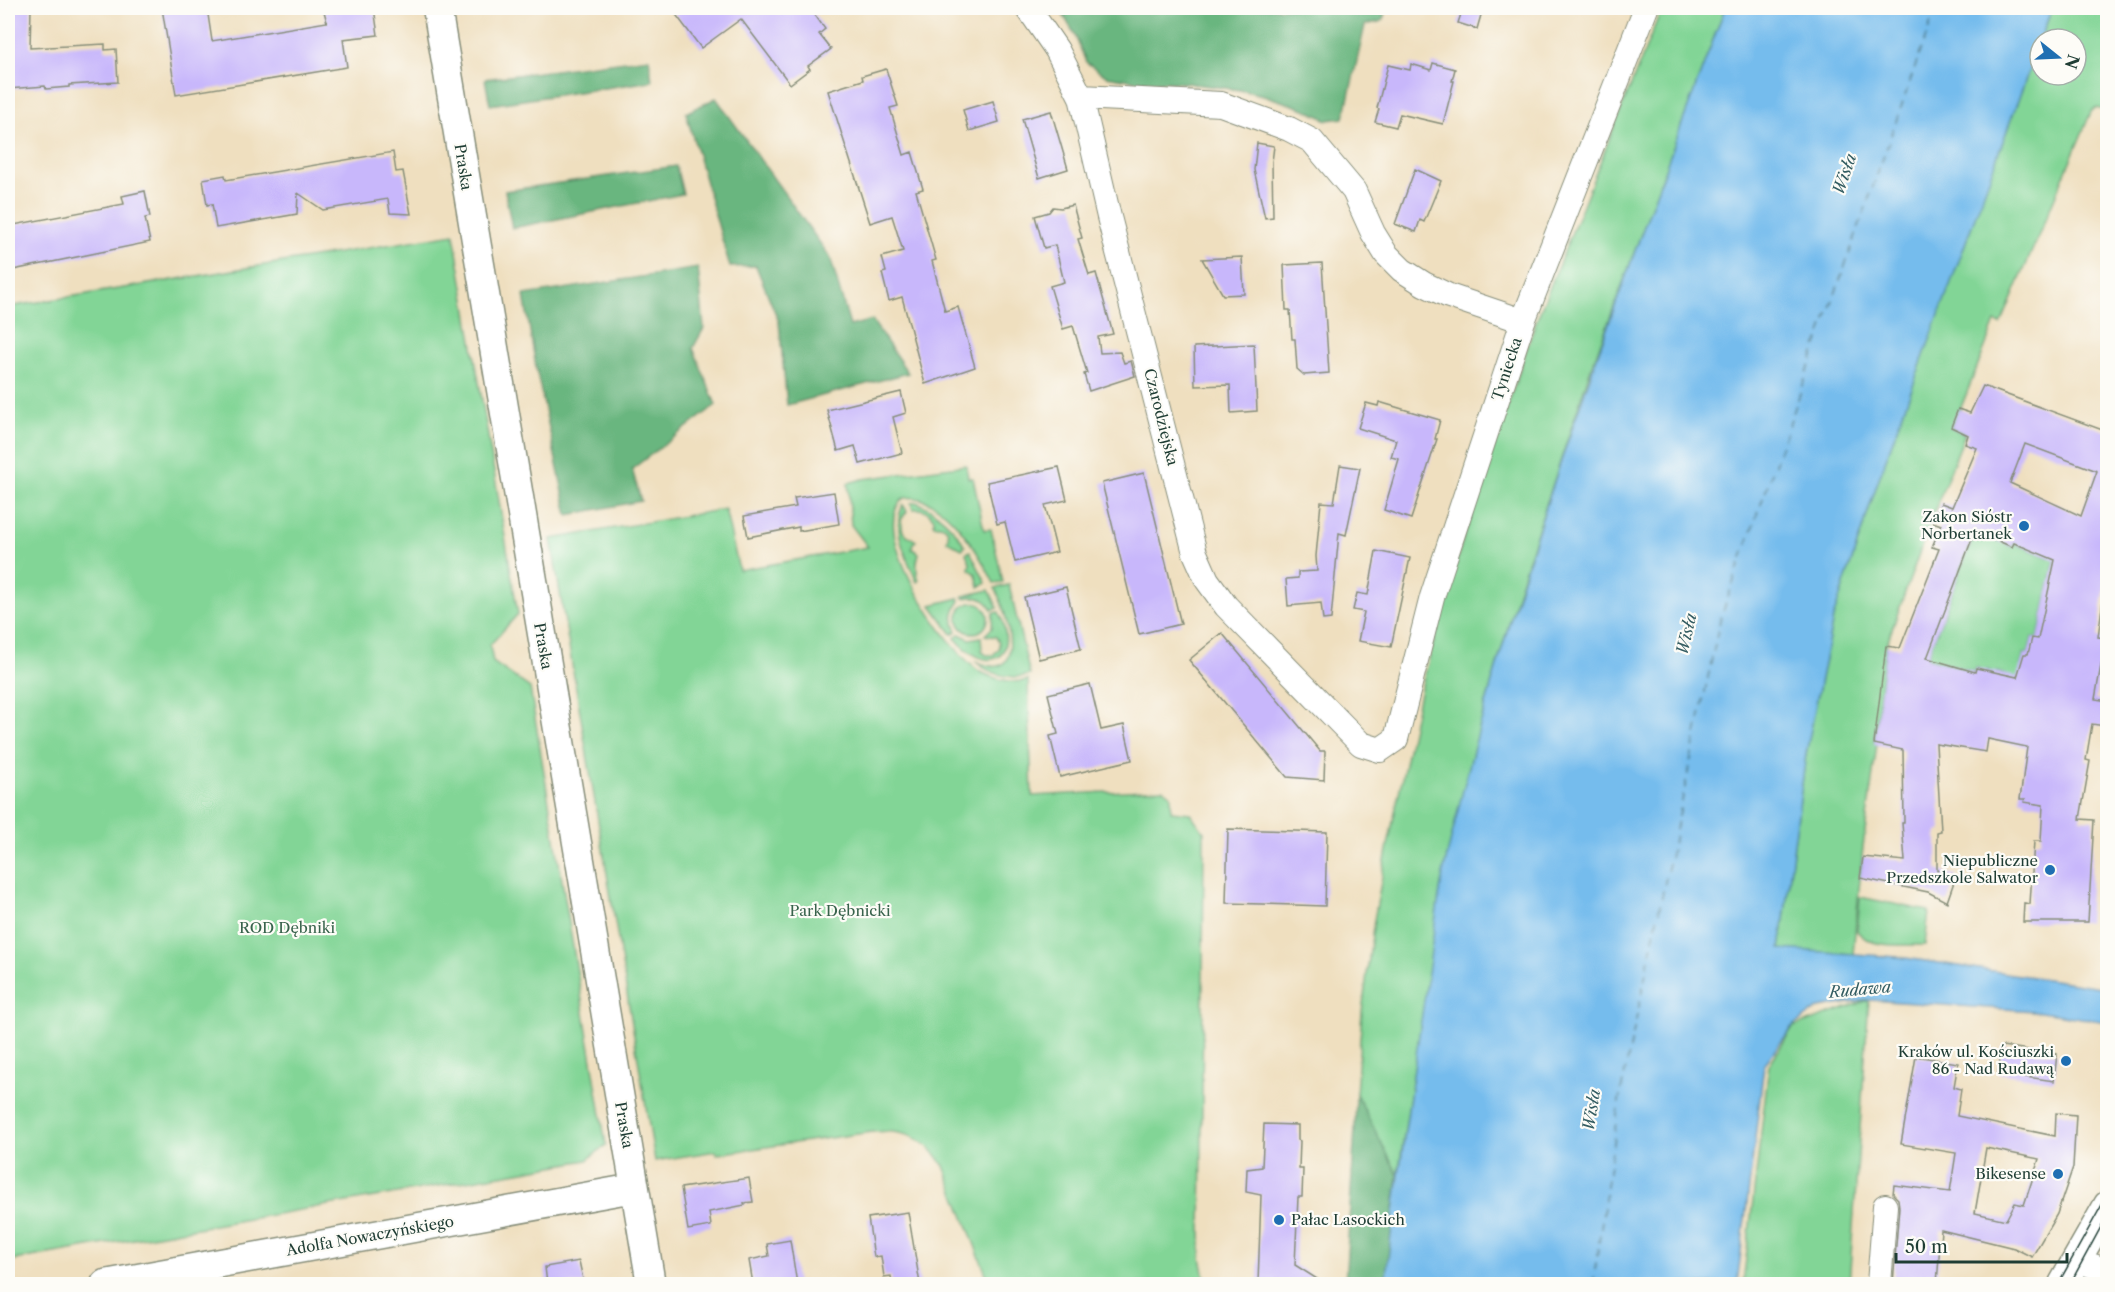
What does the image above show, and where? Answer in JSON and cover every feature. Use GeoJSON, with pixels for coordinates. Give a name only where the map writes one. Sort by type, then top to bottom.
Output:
{"type":"FeatureCollection","features":[{"type":"Feature","properties":{"kind":"street","name":"Praska"},"geometry":{"type":"LineString","coordinates":[[437,8],[651,1284]]}},
{"type":"Feature","properties":{"kind":"street","name":"Czarodziejska"},"geometry":{"type":"LineString","coordinates":[[1028,8],[1057,50],[1081,97],[1109,216],[1196,553],[1207,580],[1226,606],[1361,744],[1380,750],[1396,739]]}},
{"type":"Feature","properties":{"kind":"street","name":"Tyniecka"},"geometry":{"type":"LineString","coordinates":[[1396,739],[1432,597],[1523,321],[1646,8]]}},
{"type":"Feature","properties":{"kind":"street"},"geometry":{"type":"LineString","coordinates":[[1081,97],[1221,104],[1289,129],[1312,141],[1354,191],[1373,233],[1386,254],[1402,270],[1449,296],[1523,321]]}},
{"type":"Feature","properties":{"kind":"street","name":"Adolfa Nowaczyńskiego"},"geometry":{"type":"LineString","coordinates":[[105,1284],[634,1188]]}},
{"type":"Feature","properties":{"kind":"street"},"geometry":{"type":"LineString","coordinates":[[2069,1272],[2108,1204]]}},
{"type":"Feature","properties":{"kind":"street"},"geometry":{"type":"LineString","coordinates":[[1879,1284],[1884,1206]]}},
{"type":"Feature","properties":{"kind":"street"},"geometry":{"type":"LineString","coordinates":[[2069,1272],[2108,1271]]}},
{"type":"Feature","properties":{"kind":"green space"},"geometry":{"type":"Polygon","coordinates":[[[1059,8],[1387,8],[1382,21],[1365,25],[1344,118],[1327,120],[1305,109],[1240,90],[1186,83],[1136,81],[1106,76],[1086,62],[1074,33],[1059,8]]]}},
{"type":"Feature","properties":{"kind":"green space"},"geometry":{"type":"Polygon","coordinates":[[[1662,8],[1725,8],[1588,377],[1524,572],[1484,710],[1444,873],[1398,1175],[1356,1094],[1362,1012],[1374,920],[1421,688],[1461,546],[1535,324],[1662,8]]]}},
{"type":"Feature","properties":{"kind":"green space"},"geometry":{"type":"Polygon","coordinates":[[[2052,8],[2107,8],[2107,110],[2095,108],[2091,112],[2001,324],[1995,322],[1951,427],[1965,434],[1931,520],[1886,646],[1853,954],[1780,950],[1806,754],[1833,618],[1880,475],[2028,73],[2028,87],[2088,87],[2088,27],[2045,27],[2052,8]]]}},
{"type":"Feature","properties":{"kind":"green space"},"geometry":{"type":"Polygon","coordinates":[[[649,58],[652,81],[490,105],[485,79],[649,58]]]}},
{"type":"Feature","properties":{"kind":"green space"},"geometry":{"type":"Polygon","coordinates":[[[716,98],[830,257],[850,326],[872,320],[908,373],[787,405],[779,322],[756,266],[730,267],[686,113],[716,98]]]}},
{"type":"Feature","properties":{"kind":"green space"},"geometry":{"type":"Polygon","coordinates":[[[676,166],[683,194],[512,228],[505,191],[676,166]]]}},
{"type":"Feature","properties":{"kind":"green space","name":"ROD Dębniki"},"geometry":{"type":"Polygon","coordinates":[[[454,234],[518,614],[490,645],[493,662],[530,688],[606,1145],[587,1160],[8,1261],[8,307],[454,234]]]}},
{"type":"Feature","properties":{"kind":"green space"},"geometry":{"type":"Polygon","coordinates":[[[698,268],[704,328],[693,348],[716,405],[632,469],[641,501],[568,515],[537,373],[524,295],[698,268]]]}},
{"type":"Feature","properties":{"kind":"green space","name":"Park Dębnicki"},"geometry":{"type":"Polygon","coordinates":[[[966,465],[968,478],[973,478],[984,530],[991,529],[1003,582],[994,583],[969,541],[946,514],[919,499],[904,498],[894,514],[894,536],[915,589],[931,615],[965,659],[979,671],[990,676],[1010,681],[1028,680],[1032,796],[1163,789],[1171,795],[1171,811],[1190,813],[1204,832],[1201,1257],[1206,1284],[990,1284],[944,1166],[930,1148],[904,1134],[872,1132],[717,1154],[716,1151],[655,1161],[551,539],[725,509],[739,570],[868,547],[851,525],[848,483],[966,465]]]}},
{"type":"Feature","properties":{"kind":"green space"},"geometry":{"type":"Polygon","coordinates":[[[916,502],[944,520],[965,546],[962,549],[947,541],[948,530],[941,525],[934,525],[934,519],[925,511],[913,509],[911,503],[916,502]]]}},
{"type":"Feature","properties":{"kind":"green space"},"geometry":{"type":"Polygon","coordinates":[[[903,505],[907,511],[901,520],[903,532],[916,541],[912,549],[919,553],[916,567],[919,580],[917,582],[905,554],[900,534],[900,514],[903,505]]]}},
{"type":"Feature","properties":{"kind":"green space"},"geometry":{"type":"Polygon","coordinates":[[[1977,527],[1985,531],[1984,535],[1988,538],[1991,533],[1996,535],[1995,540],[2000,542],[2002,538],[2006,545],[2012,547],[2014,543],[2055,560],[2038,639],[2032,638],[2028,654],[2024,654],[2021,665],[2028,684],[1997,672],[1995,677],[1990,671],[1986,670],[1985,674],[1976,668],[1975,672],[1927,658],[1977,527]]]}},
{"type":"Feature","properties":{"kind":"green space"},"geometry":{"type":"Polygon","coordinates":[[[970,551],[986,583],[979,587],[976,574],[969,569],[970,563],[966,553],[970,551]]]}},
{"type":"Feature","properties":{"kind":"green space"},"geometry":{"type":"Polygon","coordinates":[[[1009,585],[1030,675],[1016,677],[1001,675],[987,670],[975,661],[998,666],[1005,661],[1009,653],[1010,642],[1006,617],[995,588],[1009,585]]]}},
{"type":"Feature","properties":{"kind":"green space"},"geometry":{"type":"Polygon","coordinates":[[[989,590],[998,608],[992,610],[984,600],[963,596],[989,590]]]}},
{"type":"Feature","properties":{"kind":"green space"},"geometry":{"type":"Polygon","coordinates":[[[959,598],[960,601],[954,615],[957,631],[952,634],[931,605],[959,598]]]}},
{"type":"Feature","properties":{"kind":"green space"},"geometry":{"type":"Polygon","coordinates":[[[973,603],[984,607],[988,618],[984,629],[973,633],[962,629],[958,618],[962,607],[973,603]]]}},
{"type":"Feature","properties":{"kind":"green space"},"geometry":{"type":"Polygon","coordinates":[[[999,612],[1005,642],[1003,652],[997,658],[978,657],[955,638],[959,634],[970,639],[981,637],[982,651],[986,655],[993,655],[999,649],[999,643],[996,637],[985,635],[992,628],[993,613],[999,612]]]}},
{"type":"Feature","properties":{"kind":"green space"},"geometry":{"type":"Polygon","coordinates":[[[1860,897],[1929,911],[1925,945],[1879,944],[1863,937],[1857,931],[1860,897]]]}},
{"type":"Feature","properties":{"kind":"green space"},"geometry":{"type":"Polygon","coordinates":[[[1869,1000],[1849,1284],[1743,1284],[1769,1065],[1793,1027],[1869,1000]]]}},
{"type":"Feature","properties":{"kind":"green space"},"geometry":{"type":"Polygon","coordinates":[[[1356,1094],[1398,1175],[1385,1284],[1345,1284],[1356,1094]]]}},
{"type":"Feature","properties":{"kind":"water"},"geometry":{"type":"Polygon","coordinates":[[[1725,8],[2052,8],[2045,27],[2028,27],[2028,73],[1880,475],[1833,618],[1806,754],[1780,949],[1899,957],[2107,988],[2107,1022],[2034,1011],[1869,1000],[1819,1008],[1793,1026],[1764,1065],[1737,1284],[1385,1284],[1403,1142],[1444,869],[1501,650],[1570,434],[1725,8]]]}},
{"type":"Feature","properties":{"kind":"building"},"geometry":{"type":"Polygon","coordinates":[[[8,8],[31,8],[30,48],[105,44],[105,50],[116,49],[118,82],[46,89],[45,86],[8,89],[8,8]]]}},
{"type":"Feature","properties":{"kind":"building"},"geometry":{"type":"Polygon","coordinates":[[[162,8],[207,8],[212,41],[327,22],[323,8],[374,8],[378,35],[343,39],[347,67],[176,95],[162,8]]]}},
{"type":"Feature","properties":{"kind":"building"},"geometry":{"type":"Polygon","coordinates":[[[671,8],[810,8],[825,29],[819,34],[831,49],[808,66],[810,69],[790,84],[741,19],[701,48],[671,8]]]}},
{"type":"Feature","properties":{"kind":"building"},"geometry":{"type":"Polygon","coordinates":[[[1463,8],[1483,8],[1477,29],[1458,23],[1463,8]]]}},
{"type":"Feature","properties":{"kind":"building"},"geometry":{"type":"Polygon","coordinates":[[[1433,63],[1455,69],[1443,124],[1400,114],[1396,127],[1375,122],[1388,65],[1410,70],[1411,64],[1431,70],[1433,63]]]}},
{"type":"Feature","properties":{"kind":"building"},"geometry":{"type":"Polygon","coordinates":[[[886,69],[898,106],[890,108],[904,155],[912,152],[923,189],[916,191],[936,260],[932,261],[945,311],[958,307],[975,367],[925,384],[902,297],[889,301],[882,273],[886,272],[882,257],[903,251],[892,216],[870,223],[828,91],[863,80],[862,76],[886,69]]]}},
{"type":"Feature","properties":{"kind":"building"},"geometry":{"type":"Polygon","coordinates":[[[993,101],[999,122],[969,131],[963,110],[993,101]]]}},
{"type":"Feature","properties":{"kind":"building"},"geometry":{"type":"Polygon","coordinates":[[[1051,111],[1068,169],[1039,178],[1022,119],[1051,111]]]}},
{"type":"Feature","properties":{"kind":"building"},"geometry":{"type":"Polygon","coordinates":[[[1257,143],[1274,146],[1273,217],[1265,218],[1254,170],[1257,143]]]}},
{"type":"Feature","properties":{"kind":"building"},"geometry":{"type":"Polygon","coordinates":[[[393,152],[396,172],[403,171],[411,214],[390,213],[388,199],[323,210],[298,193],[297,214],[216,228],[212,204],[207,205],[203,179],[225,175],[226,180],[393,152]]]}},
{"type":"Feature","properties":{"kind":"building"},"geometry":{"type":"Polygon","coordinates":[[[1415,169],[1441,181],[1424,222],[1420,220],[1416,232],[1395,224],[1415,169]]]}},
{"type":"Feature","properties":{"kind":"building"},"geometry":{"type":"Polygon","coordinates":[[[145,191],[150,217],[145,218],[150,242],[8,271],[8,226],[124,204],[122,196],[145,191]]]}},
{"type":"Feature","properties":{"kind":"building"},"geometry":{"type":"Polygon","coordinates":[[[1073,205],[1082,238],[1078,239],[1089,275],[1096,273],[1113,334],[1098,337],[1100,353],[1120,352],[1124,363],[1131,361],[1135,376],[1089,391],[1084,374],[1087,373],[1073,326],[1063,329],[1050,286],[1064,282],[1055,245],[1044,248],[1035,216],[1049,212],[1053,207],[1073,205]]]}},
{"type":"Feature","properties":{"kind":"building"},"geometry":{"type":"Polygon","coordinates":[[[1242,257],[1244,294],[1223,295],[1202,259],[1242,257]]]}},
{"type":"Feature","properties":{"kind":"building"},"geometry":{"type":"Polygon","coordinates":[[[1322,263],[1329,373],[1304,375],[1297,369],[1290,310],[1286,310],[1284,265],[1322,263]]]}},
{"type":"Feature","properties":{"kind":"building"},"geometry":{"type":"Polygon","coordinates":[[[1254,344],[1257,411],[1231,413],[1230,385],[1195,386],[1194,347],[1254,344]]]}},
{"type":"Feature","properties":{"kind":"building"},"geometry":{"type":"Polygon","coordinates":[[[1983,386],[2108,432],[2108,547],[2103,569],[2107,570],[2098,637],[2106,638],[2095,699],[2108,701],[2108,713],[2105,726],[2092,724],[2086,760],[2090,761],[2080,819],[2094,820],[2088,922],[2023,922],[2024,903],[2030,904],[2034,841],[2041,841],[2043,805],[2024,802],[2025,799],[2020,799],[2027,747],[1988,739],[1986,752],[1936,744],[1941,831],[1937,832],[1937,870],[1956,876],[1947,902],[1928,892],[1860,878],[1863,857],[1905,861],[1902,823],[1904,823],[1903,750],[1874,744],[1886,646],[1900,648],[1939,549],[1932,547],[1941,525],[1933,522],[1941,503],[1952,507],[1977,448],[1965,444],[1968,435],[1951,427],[1958,409],[1970,413],[1983,386]],[[2025,444],[2010,483],[2081,516],[2097,471],[2025,444]],[[1975,531],[1927,658],[1975,672],[1976,668],[2017,677],[2024,654],[2028,654],[2032,638],[2038,639],[2055,560],[2014,543],[2012,547],[1975,531]]]}},
{"type":"Feature","properties":{"kind":"building"},"geometry":{"type":"Polygon","coordinates":[[[901,392],[906,413],[893,417],[902,453],[860,464],[855,446],[838,451],[827,410],[901,392]]]}},
{"type":"Feature","properties":{"kind":"building"},"geometry":{"type":"Polygon","coordinates":[[[1379,402],[1440,420],[1435,439],[1437,439],[1411,519],[1384,510],[1399,459],[1391,457],[1396,440],[1358,428],[1366,403],[1378,406],[1379,402]]]}},
{"type":"Feature","properties":{"kind":"building"},"geometry":{"type":"Polygon","coordinates":[[[1340,465],[1360,468],[1346,535],[1339,533],[1331,619],[1323,620],[1321,603],[1288,606],[1286,579],[1298,578],[1298,572],[1317,571],[1316,556],[1321,502],[1334,503],[1340,465]]]}},
{"type":"Feature","properties":{"kind":"building"},"geometry":{"type":"Polygon","coordinates":[[[1059,467],[1067,500],[1045,505],[1057,552],[1015,562],[1005,522],[997,524],[987,482],[1059,467]]]}},
{"type":"Feature","properties":{"kind":"building"},"geometry":{"type":"Polygon","coordinates":[[[1144,473],[1181,624],[1139,634],[1102,483],[1144,473]]]}},
{"type":"Feature","properties":{"kind":"building"},"geometry":{"type":"Polygon","coordinates":[[[834,492],[839,524],[799,531],[799,527],[748,537],[744,516],[796,507],[794,498],[834,492]]]}},
{"type":"Feature","properties":{"kind":"building"},"geometry":{"type":"Polygon","coordinates":[[[1376,551],[1410,558],[1391,647],[1358,641],[1364,612],[1353,610],[1357,593],[1368,595],[1376,551]]]}},
{"type":"Feature","properties":{"kind":"building"},"geometry":{"type":"Polygon","coordinates":[[[1066,587],[1081,649],[1039,659],[1024,597],[1066,587]]]}},
{"type":"Feature","properties":{"kind":"building"},"geometry":{"type":"Polygon","coordinates":[[[1222,633],[1320,751],[1325,751],[1324,780],[1287,777],[1189,660],[1222,633]]]}},
{"type":"Feature","properties":{"kind":"building"},"geometry":{"type":"Polygon","coordinates":[[[1090,684],[1101,730],[1124,725],[1132,760],[1060,777],[1050,736],[1058,734],[1048,694],[1090,684]]]}},
{"type":"Feature","properties":{"kind":"building"},"geometry":{"type":"Polygon","coordinates":[[[1228,829],[1327,832],[1325,906],[1226,903],[1228,829]]]}},
{"type":"Feature","properties":{"kind":"building"},"geometry":{"type":"Polygon","coordinates":[[[2002,1046],[2057,1054],[2054,1081],[1998,1073],[2002,1046]]]}},
{"type":"Feature","properties":{"kind":"building"},"geometry":{"type":"Polygon","coordinates":[[[1916,1056],[1958,1063],[1954,1087],[1961,1089],[1957,1116],[2055,1136],[2056,1113],[2076,1115],[2073,1167],[2057,1214],[2032,1257],[2014,1248],[1941,1230],[1937,1284],[1893,1284],[1899,1207],[1898,1199],[1893,1194],[1894,1185],[1950,1192],[1956,1153],[1901,1144],[1916,1056]],[[1986,1148],[1975,1213],[2006,1220],[2015,1203],[2024,1205],[2039,1159],[1986,1148]]]}},
{"type":"Feature","properties":{"kind":"building","name":"Pałac Lasockich"},"geometry":{"type":"Polygon","coordinates":[[[1264,1124],[1298,1125],[1299,1169],[1303,1169],[1302,1197],[1298,1197],[1295,1265],[1325,1284],[1258,1284],[1261,1195],[1246,1192],[1247,1169],[1262,1167],[1264,1124]]]}},
{"type":"Feature","properties":{"kind":"building"},"geometry":{"type":"Polygon","coordinates":[[[749,1178],[753,1202],[709,1212],[711,1226],[688,1230],[681,1188],[749,1178]]]}},
{"type":"Feature","properties":{"kind":"building"},"geometry":{"type":"Polygon","coordinates":[[[908,1212],[920,1284],[892,1284],[891,1276],[884,1277],[881,1256],[874,1257],[868,1218],[908,1212]]]}},
{"type":"Feature","properties":{"kind":"building"},"geometry":{"type":"Polygon","coordinates":[[[790,1240],[797,1284],[753,1284],[749,1260],[769,1256],[767,1244],[790,1240]]]}},
{"type":"Feature","properties":{"kind":"building"},"geometry":{"type":"Polygon","coordinates":[[[579,1261],[584,1284],[547,1284],[545,1267],[579,1261]]]}},
{"type":"Feature","properties":{"kind":"ferry route"},"geometry":{"type":"LineString","coordinates":[[1593,1284],[1619,1101],[1720,620],[1936,8]]}},
{"type":"Feature","properties":{"kind":"tram line"},"geometry":{"type":"LineString","coordinates":[[2058,1284],[2108,1194]]}},
{"type":"Feature","properties":{"kind":"tram line"},"geometry":{"type":"LineString","coordinates":[[2070,1284],[2108,1214]]}},
{"type":"Feature","properties":{"kind":"place","name":"Zakon Sióstr Norbertanek"},"geometry":{"type":"Point","coordinates":[2024,526]}},
{"type":"Feature","properties":{"kind":"place","name":"Niepubliczne Przedszkole Salwator"},"geometry":{"type":"Point","coordinates":[2050,870]}},
{"type":"Feature","properties":{"kind":"place","name":"Kraków ul. Kościuszki 86 - Nad Rudawą"},"geometry":{"type":"Point","coordinates":[2066,1061]}},
{"type":"Feature","properties":{"kind":"place","name":"Bikesense"},"geometry":{"type":"Point","coordinates":[2058,1174]}},
{"type":"Feature","properties":{"kind":"place","name":"Pałac Lasockich"},"geometry":{"type":"Point","coordinates":[1279,1220]}},
{"type":"Feature","properties":{"kind":"water label","name":"Wisła"},"geometry":{"type":"Point","coordinates":[1844,174]}},
{"type":"Feature","properties":{"kind":"water label","name":"Wisła"},"geometry":{"type":"Point","coordinates":[1686,634]}},
{"type":"Feature","properties":{"kind":"water label","name":"Rudawa"},"geometry":{"type":"Point","coordinates":[1860,989]}},
{"type":"Feature","properties":{"kind":"water label","name":"Wisła"},"geometry":{"type":"Point","coordinates":[1591,1110]}}]}
